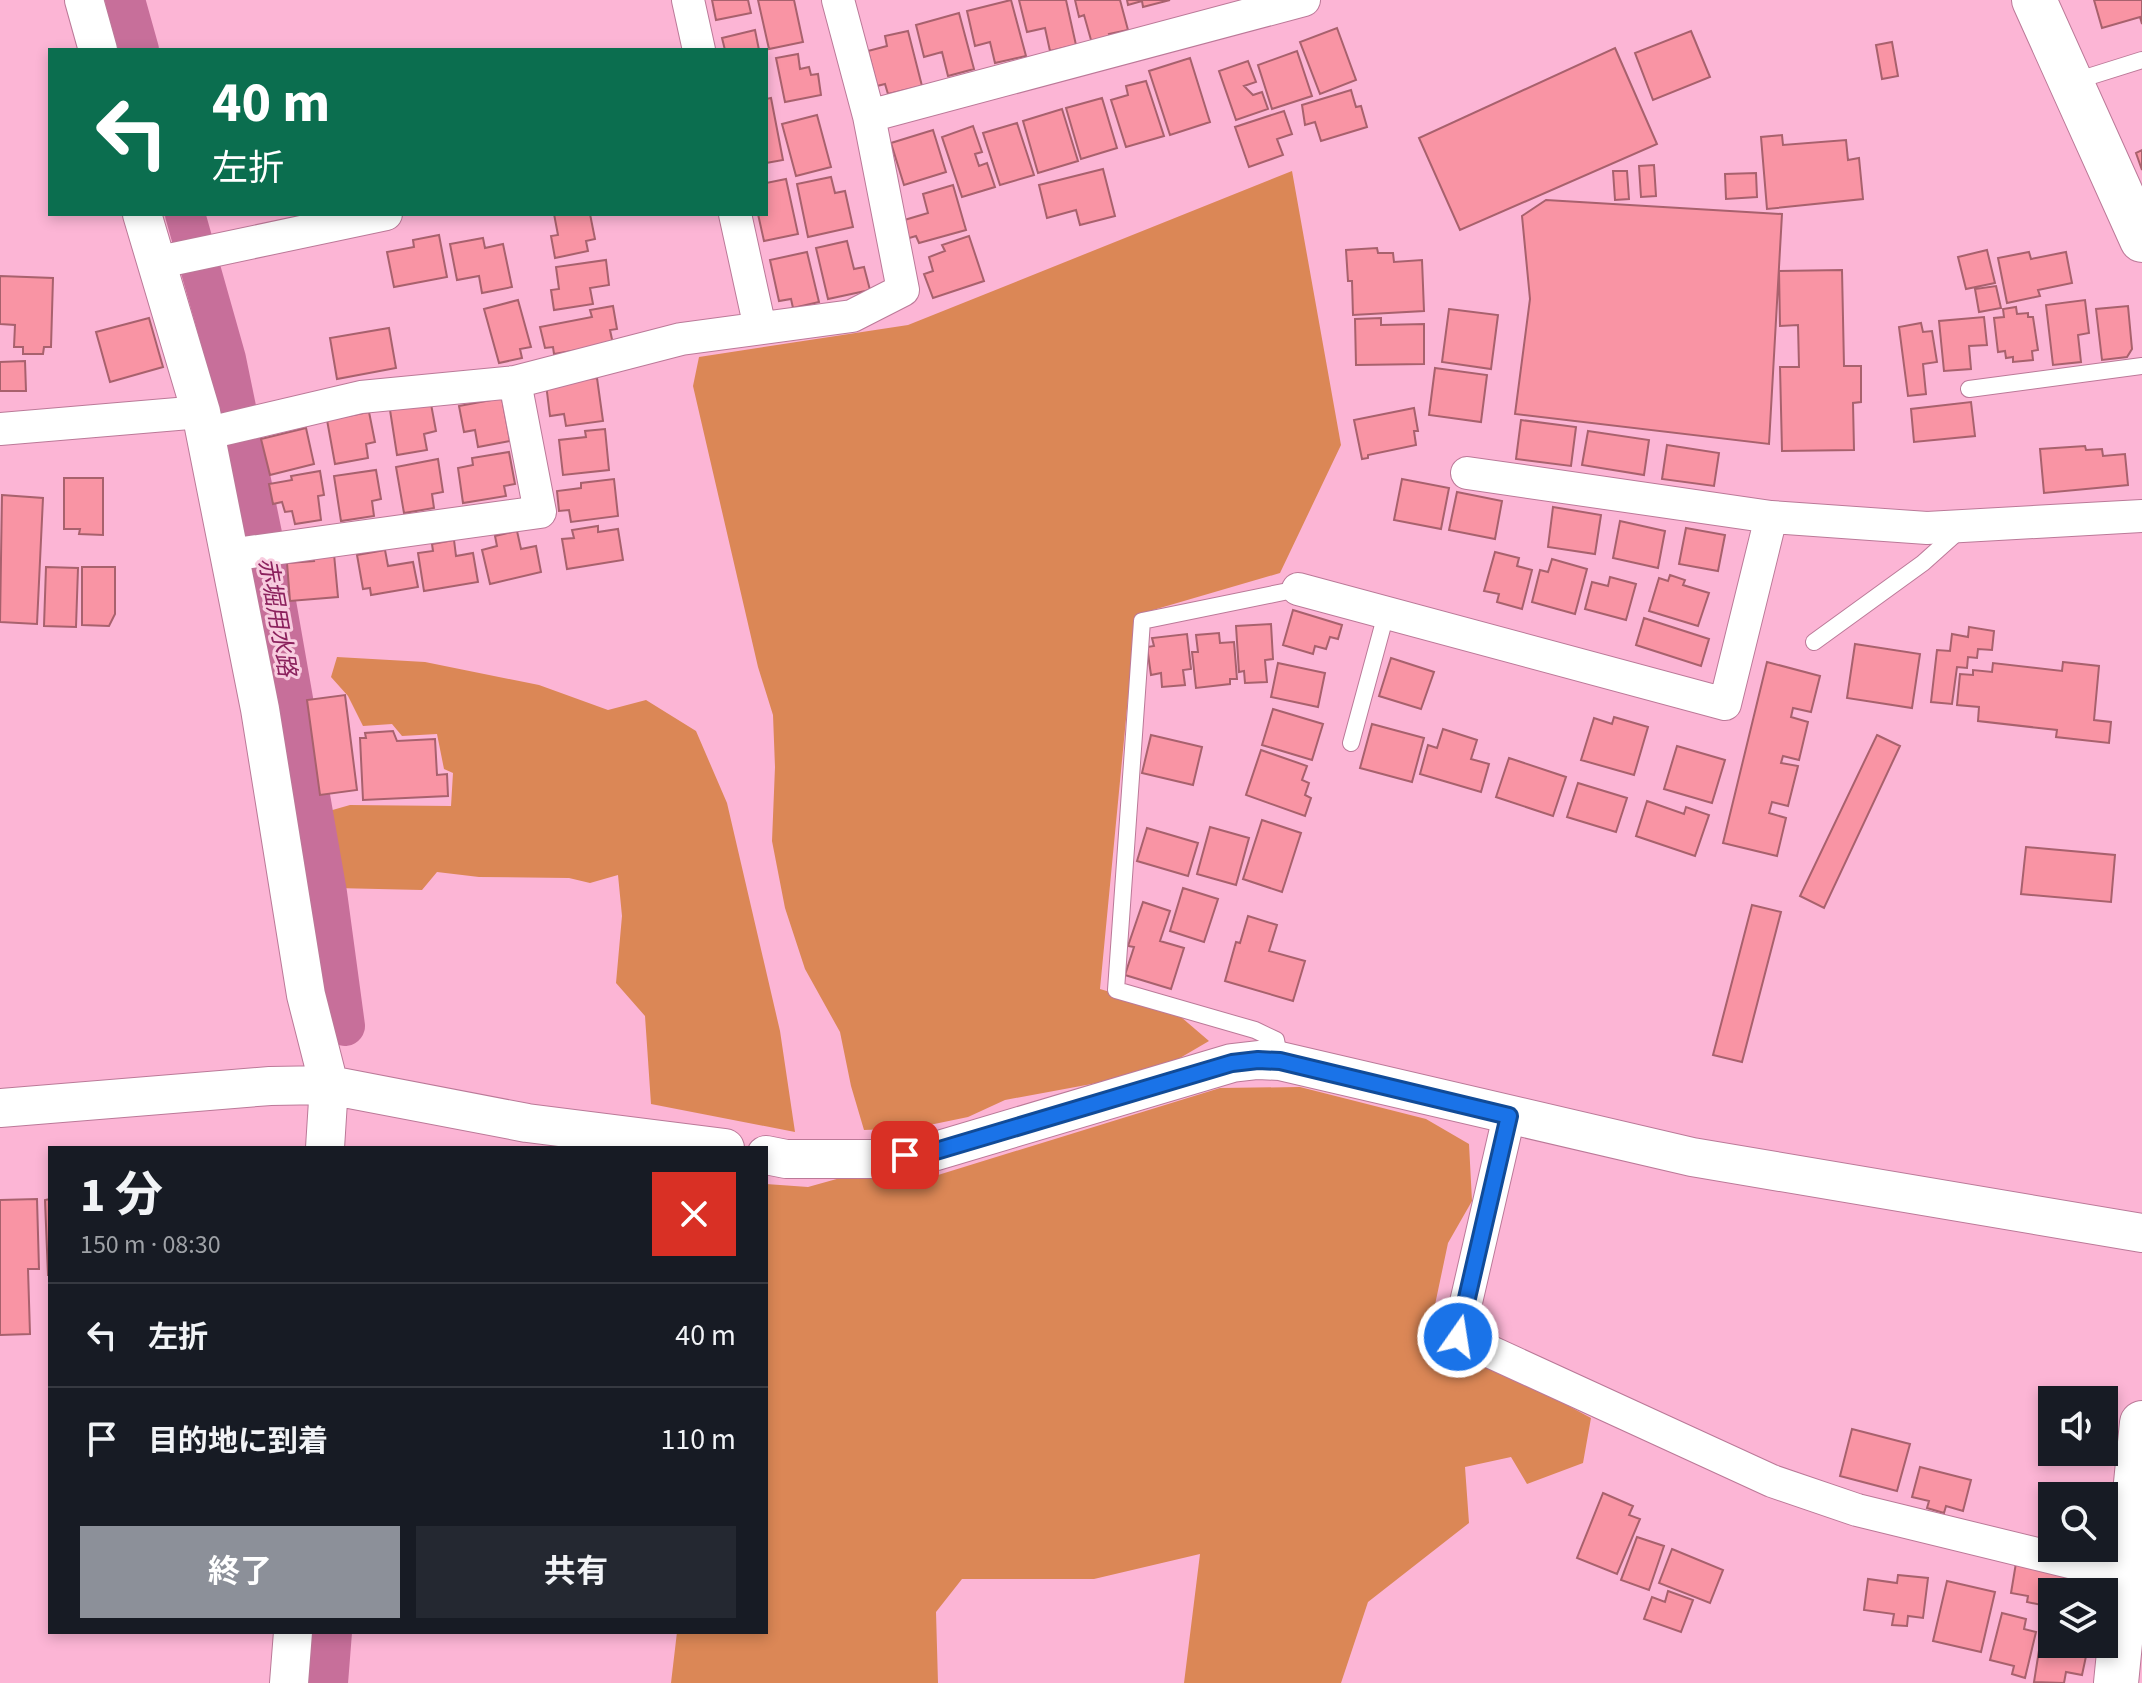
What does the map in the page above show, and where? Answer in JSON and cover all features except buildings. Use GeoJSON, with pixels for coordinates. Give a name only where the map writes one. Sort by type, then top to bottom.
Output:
{"type":"FeatureCollection","features":[{"type":"Feature","properties":{"kind":"main road"},"geometry":{"type":"LineString","coordinates":[[2034,0],[2142,240]]}},
{"type":"Feature","properties":{"kind":"main road"},"geometry":{"type":"LineString","coordinates":[[2116,1683],[2132,1578],[2142,1423]]}},
{"type":"Feature","properties":{"kind":"street"},"geometry":{"type":"LineString","coordinates":[[84,0],[97,48]]}},
{"type":"Feature","properties":{"kind":"street"},"geometry":{"type":"LineString","coordinates":[[688,0],[699,48]]}},
{"type":"Feature","properties":{"kind":"street"},"geometry":{"type":"LineString","coordinates":[[0,429],[202,423],[361,397],[515,382],[681,339],[852,316],[903,290],[869,116],[838,0]]}},
{"type":"Feature","properties":{"kind":"street"},"geometry":{"type":"LineString","coordinates":[[869,116],[1304,0]]}},
{"type":"Feature","properties":{"kind":"street"},"geometry":{"type":"LineString","coordinates":[[143,216],[202,423],[260,709],[306,995],[329,1085],[325,1146]]}},
{"type":"Feature","properties":{"kind":"street"},"geometry":{"type":"LineString","coordinates":[[155,263],[377,216]]}},
{"type":"Feature","properties":{"kind":"street"},"geometry":{"type":"LineString","coordinates":[[735,216],[760,328]]}},
{"type":"Feature","properties":{"kind":"street"},"geometry":{"type":"LineString","coordinates":[[229,555],[540,512],[515,382]]}},
{"type":"Feature","properties":{"kind":"street"},"geometry":{"type":"LineString","coordinates":[[1467,473],[1771,517],[1927,528],[2142,516]]}},
{"type":"Feature","properties":{"kind":"street"},"geometry":{"type":"LineString","coordinates":[[1298,589],[1725,704],[1771,517]]}},
{"type":"Feature","properties":{"kind":"street"},"geometry":{"type":"LineString","coordinates":[[768,1155],[786,1159],[873,1159],[936,1151],[1232,1063],[1280,1061],[1692,1157],[2142,1233]]}},
{"type":"Feature","properties":{"kind":"street"},"geometry":{"type":"LineString","coordinates":[[0,1108],[270,1086],[329,1085],[527,1123],[709,1146]]}},
{"type":"Feature","properties":{"kind":"street"},"geometry":{"type":"LineString","coordinates":[[1509,1116],[1458,1337],[1772,1481],[1857,1510],[2132,1578]]}},
{"type":"Feature","properties":{"kind":"street"},"geometry":{"type":"LineString","coordinates":[[289,1683],[293,1634]]}},
{"type":"Feature","properties":{"kind":"lane"},"geometry":{"type":"LineString","coordinates":[[2072,82],[2142,60]]}},
{"type":"Feature","properties":{"kind":"lane"},"geometry":{"type":"LineString","coordinates":[[1969,389],[2142,366]]}},
{"type":"Feature","properties":{"kind":"lane"},"geometry":{"type":"LineString","coordinates":[[1814,642],[1923,563],[1965,525]]}},
{"type":"Feature","properties":{"kind":"lane"},"geometry":{"type":"LineString","coordinates":[[1280,1061],[1276,1040],[1255,1030],[1116,990],[1142,621],[1298,589]]}},
{"type":"Feature","properties":{"kind":"lane"},"geometry":{"type":"LineString","coordinates":[[1351,743],[1386,614]]}},
{"type":"Feature","properties":{"kind":"shaded area"},"geometry":{"type":"Polygon","coordinates":[[[1292,171],[1341,445],[1280,573],[1136,615],[1100,989],[1174,1011],[1209,1041],[1168,1065],[1097,1083],[1005,1100],[968,1117],[915,1128],[864,1130],[840,1032],[805,969],[785,908],[772,841],[775,767],[773,715],[758,667],[693,386],[699,357],[908,325],[1292,171]]]}},
{"type":"Feature","properties":{"kind":"shaded area"},"geometry":{"type":"Polygon","coordinates":[[[337,657],[425,662],[539,685],[608,710],[646,700],[696,731],[727,803],[780,1031],[795,1132],[651,1104],[645,1016],[616,983],[622,916],[618,875],[590,883],[569,878],[479,877],[437,872],[422,890],[335,888],[322,813],[350,805],[451,806],[453,773],[444,769],[437,734],[402,736],[392,724],[363,726],[348,696],[331,677],[337,657]]]}},
{"type":"Feature","properties":{"kind":"shaded area"},"geometry":{"type":"Polygon","coordinates":[[[1300,1087],[1426,1119],[1469,1144],[1472,1201],[1448,1243],[1428,1338],[1509,1374],[1591,1418],[1583,1463],[1527,1484],[1511,1457],[1465,1467],[1469,1523],[1368,1602],[1341,1683],[1184,1683],[1200,1554],[1094,1579],[962,1579],[936,1612],[938,1683],[671,1683],[677,1634],[768,1634],[768,1184],[808,1187],[851,1175],[938,1175],[1220,1088],[1300,1087]]]}},
{"type":"Feature","properties":{"kind":"waterway","name":"赤堀用水路"},"geometry":{"type":"LineString","coordinates":[[125,0],[138,48]]}},
{"type":"Feature","properties":{"kind":"waterway","name":"赤堀用水路"},"geometry":{"type":"LineString","coordinates":[[186,216],[226,359],[276,602],[327,893],[345,1026]]}},
{"type":"Feature","properties":{"kind":"waterway","name":"赤堀用水路"},"geometry":{"type":"LineString","coordinates":[[328,1683],[332,1634]]}},
{"type":"Feature","properties":{"kind":"route"},"geometry":{"type":"LineString","coordinates":[[905,1155],[936,1151],[1232,1063],[1258,1060],[1280,1061],[1509,1116],[1458,1337]]}}]}
